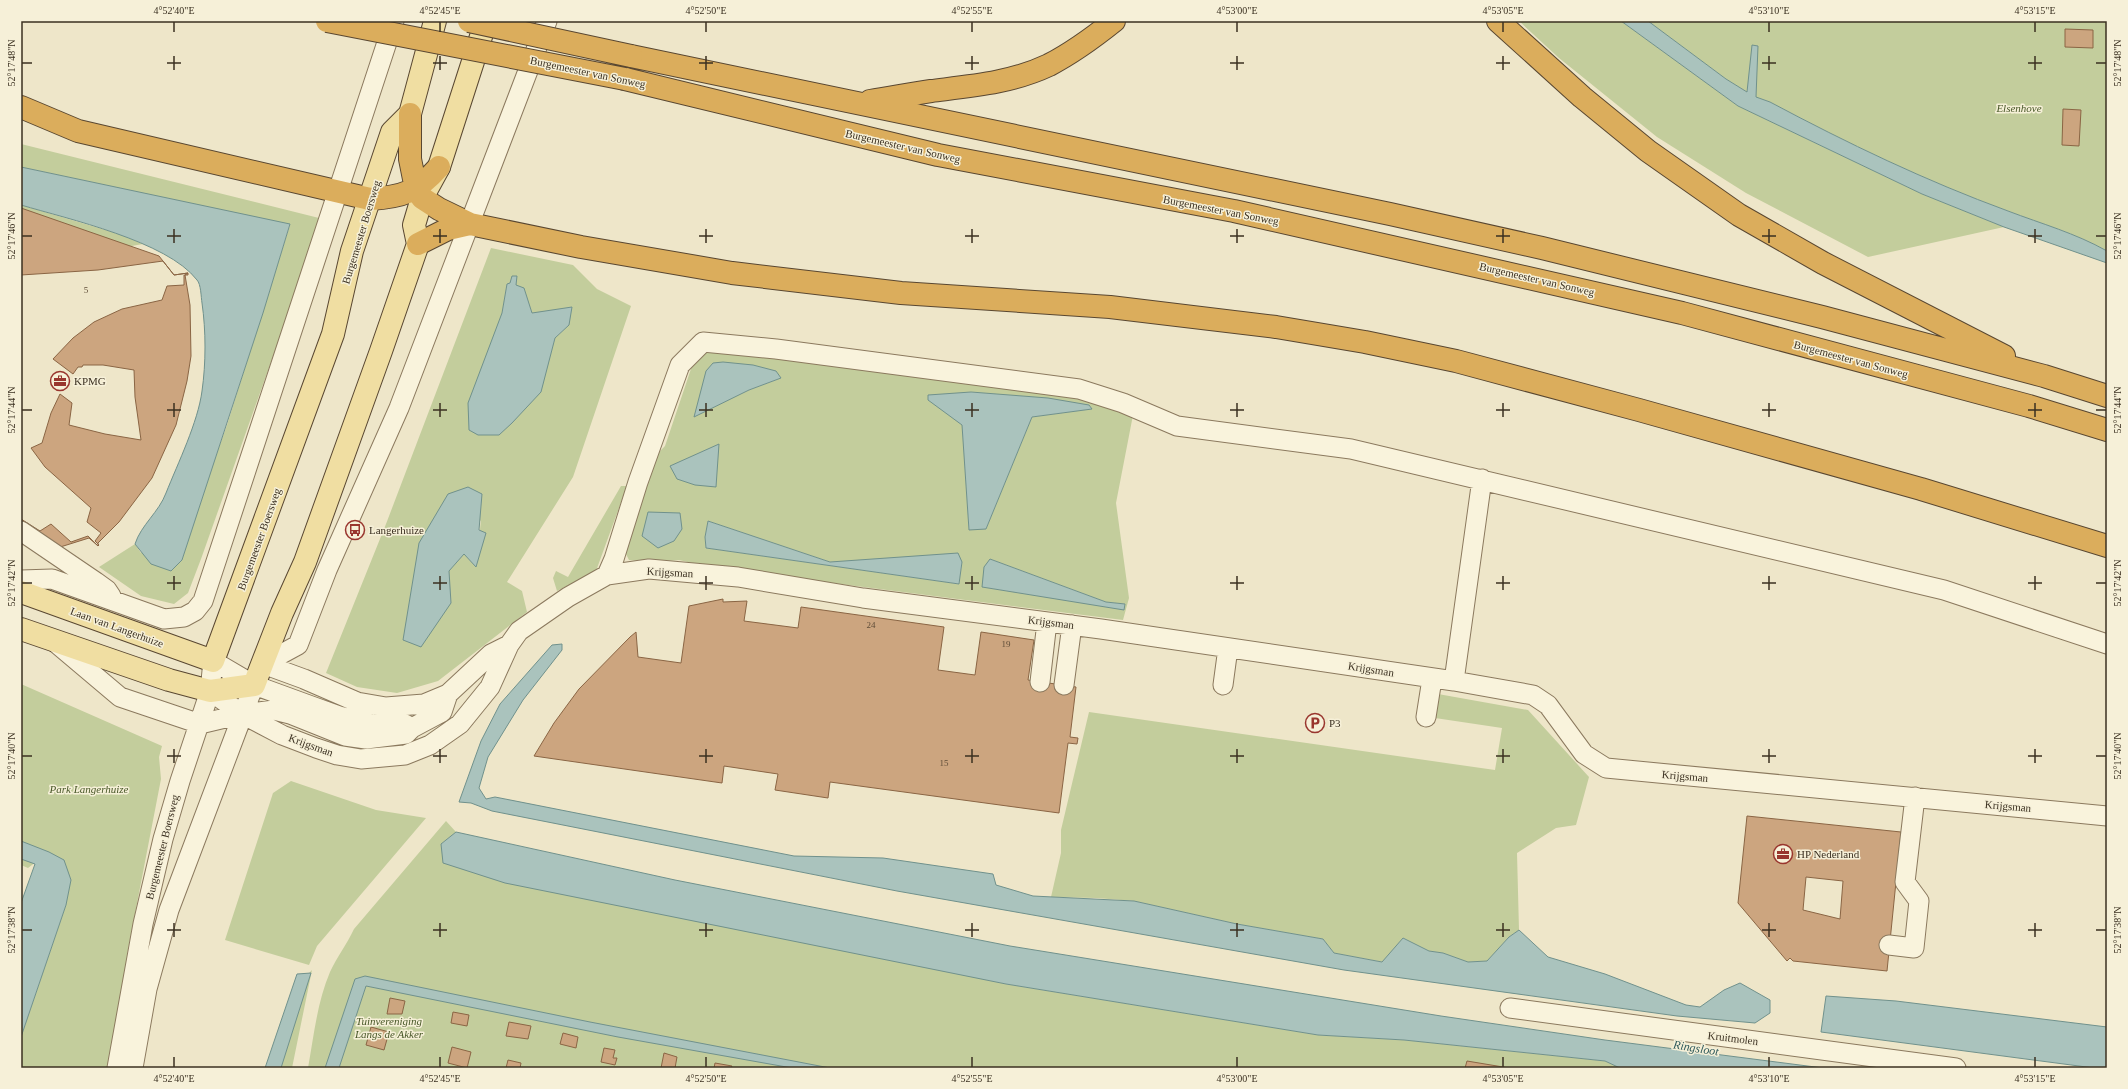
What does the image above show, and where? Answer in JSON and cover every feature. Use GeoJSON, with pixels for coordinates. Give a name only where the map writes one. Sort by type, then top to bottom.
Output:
{"type":"FeatureCollection","features":[{"type":"Feature","properties":{"kind":"highway","name":"Burgemeester van Sonweg"},"geometry":{"type":"LineString","coordinates":[[327,21],[625,79],[938,156],[1234,211],[1614,297],[1682,313],[2029,406],[2107,430]]}},
{"type":"Feature","properties":{"kind":"highway"},"geometry":{"type":"LineString","coordinates":[[469,21],[1390,214],[1542,248],[1814,315],[2044,376],[2107,396]]}},
{"type":"Feature","properties":{"kind":"highway"},"geometry":{"type":"LineString","coordinates":[[858,103],[930,92],[977,87],[1010,79],[1048,65],[1086,43],[1114,21]]}},
{"type":"Feature","properties":{"kind":"highway"},"geometry":{"type":"LineString","coordinates":[[1498,21],[1582,97],[1648,151],[1739,215],[1837,270],[2044,376]]}},
{"type":"Feature","properties":{"kind":"highway"},"geometry":{"type":"LineString","coordinates":[[21,107],[78,131],[370,199],[391,198],[419,193],[439,167]]}},
{"type":"Feature","properties":{"kind":"highway"},"geometry":{"type":"LineString","coordinates":[[410,114],[410,159],[419,193],[453,217],[470,224],[581,247],[732,272],[901,293],[1110,307],[1276,326],[1365,342],[1456,361],[1632,408],[1920,488],[2107,546]]}},
{"type":"Feature","properties":{"kind":"highway"},"geometry":{"type":"LineString","coordinates":[[414,254],[448,229],[470,224]]}},
{"type":"Feature","properties":{"kind":"main road","name":"Burgemeester Boersweg"},"geometry":{"type":"LineString","coordinates":[[213,661],[332,334],[352,251],[392,132],[410,114],[435,21]]}},
{"type":"Feature","properties":{"kind":"main road"},"geometry":{"type":"LineString","coordinates":[[439,167],[486,21]]}},
{"type":"Feature","properties":{"kind":"main road"},"geometry":{"type":"LineString","coordinates":[[414,254],[414,225],[419,193]]}},
{"type":"Feature","properties":{"kind":"main road","name":"Burgemeester Boersweg"},"geometry":{"type":"LineString","coordinates":[[254,684],[282,613],[305,562],[414,254]]}},
{"type":"Feature","properties":{"kind":"main road","name":"Laan van Langerhuize"},"geometry":{"type":"LineString","coordinates":[[21,592],[213,661]]}},
{"type":"Feature","properties":{"kind":"main road"},"geometry":{"type":"LineString","coordinates":[[21,630],[170,680],[210,691],[254,684]]}},
{"type":"Feature","properties":{"kind":"street"},"geometry":{"type":"LineString","coordinates":[[337,191],[394,21]]}},
{"type":"Feature","properties":{"kind":"street"},"geometry":{"type":"LineString","coordinates":[[263,664],[298,645],[327,570],[399,408],[547,21]]}},
{"type":"Feature","properties":{"kind":"street","name":"Laan van Langerhuize"},"geometry":{"type":"LineString","coordinates":[[21,580],[52,579],[164,619],[184,617],[195,611],[203,601],[207,590],[337,191]]}},
{"type":"Feature","properties":{"kind":"street"},"geometry":{"type":"LineString","coordinates":[[607,575],[614,559],[638,482],[680,365],[703,342],[776,349],[1079,389],[1123,403],[1177,426],[1351,449],[1944,590],[2107,644]]}},
{"type":"Feature","properties":{"kind":"street"},"geometry":{"type":"LineString","coordinates":[[1454,681],[1482,479]]}},
{"type":"Feature","properties":{"kind":"street"},"geometry":{"type":"LineString","coordinates":[[21,531],[107,590],[118,608],[129,617],[165,632],[170,646]]}},
{"type":"Feature","properties":{"kind":"street","name":"Krijgsman"},"geometry":{"type":"LineString","coordinates":[[242,714],[282,735],[337,755],[361,759],[405,755],[447,735],[460,724],[490,687],[509,645],[519,631],[568,596],[607,575],[649,569],[738,578],[863,598],[1072,625],[1432,679],[1454,681],[1533,696],[1548,705],[1584,754],[1606,768],[2107,816]]}},
{"type":"Feature","properties":{"kind":"street"},"geometry":{"type":"LineString","coordinates":[[1040,682],[1047,622]]}},
{"type":"Feature","properties":{"kind":"street"},"geometry":{"type":"LineString","coordinates":[[1064,686],[1072,625]]}},
{"type":"Feature","properties":{"kind":"street"},"geometry":{"type":"LineString","coordinates":[[55,642],[120,697],[200,724],[242,714]]}},
{"type":"Feature","properties":{"kind":"street","name":"Krijgsman"},"geometry":{"type":"LineString","coordinates":[[263,664],[304,679],[357,702],[386,707],[424,704],[448,694],[491,654],[509,645]]}},
{"type":"Feature","properties":{"kind":"street"},"geometry":{"type":"LineString","coordinates":[[1223,686],[1228,648]]}},
{"type":"Feature","properties":{"kind":"street"},"geometry":{"type":"LineString","coordinates":[[213,661],[254,684],[357,722],[387,726],[405,724],[418,725]]}},
{"type":"Feature","properties":{"kind":"street","name":"Burgemeester Boersweg"},"geometry":{"type":"LineString","coordinates":[[117,1068],[143,924],[163,839],[180,781],[210,691],[213,661]]}},
{"type":"Feature","properties":{"kind":"street"},"geometry":{"type":"LineString","coordinates":[[1426,717],[1432,679]]}},
{"type":"Feature","properties":{"kind":"street","name":"Burgemeester Boersweg"},"geometry":{"type":"LineString","coordinates":[[133,1068],[147,989],[169,910],[254,684]]}},
{"type":"Feature","properties":{"kind":"street"},"geometry":{"type":"LineString","coordinates":[[210,691],[242,714]]}},
{"type":"Feature","properties":{"kind":"street","name":"Krijgsman"},"geometry":{"type":"LineString","coordinates":[[242,714],[274,710],[290,714],[345,736],[366,739],[387,738],[406,734],[418,725],[442,712],[448,694]]}},
{"type":"Feature","properties":{"kind":"street"},"geometry":{"type":"LineString","coordinates":[[404,705],[412,709],[418,725],[426,735],[422,748]]}},
{"type":"Feature","properties":{"kind":"street"},"geometry":{"type":"LineString","coordinates":[[383,758],[380,749],[387,738]]}},
{"type":"Feature","properties":{"kind":"street"},"geometry":{"type":"LineString","coordinates":[[1889,945],[1914,948],[1919,902],[1905,882],[1915,797]]}},
{"type":"Feature","properties":{"kind":"street","name":"Kruitmolen"},"geometry":{"type":"LineString","coordinates":[[1510,1008],[1956,1068]]}},
{"type":"Feature","properties":{"kind":"green space"},"geometry":{"type":"Polygon","coordinates":[[[1519,21],[1621,21],[1738,106],[1922,194],[2004,227],[1868,257],[1746,193],[1657,137],[1559,58],[1519,21]]]}},
{"type":"Feature","properties":{"kind":"green space","name":"Elsenhove"},"geometry":{"type":"Polygon","coordinates":[[[1648,21],[2107,21],[2107,251],[2071,234],[1977,199],[1917,174],[1858,147],[1770,102],[1755,97],[1747,89],[1747,92],[1726,79],[1648,21]]]}},
{"type":"Feature","properties":{"kind":"green space"},"geometry":{"type":"Polygon","coordinates":[[[21,144],[319,218],[299,283],[201,559],[188,593],[174,604],[141,596],[99,567],[135,544],[141,553],[200,499],[227,425],[290,225],[21,167],[21,144]]]}},
{"type":"Feature","properties":{"kind":"green space"},"geometry":{"type":"Polygon","coordinates":[[[21,205],[119,234],[143,244],[97,252],[21,240],[21,205]]]}},
{"type":"Feature","properties":{"kind":"green space"},"geometry":{"type":"Polygon","coordinates":[[[491,248],[573,265],[597,289],[631,306],[573,477],[507,582],[522,591],[527,612],[438,681],[397,693],[357,687],[326,673],[386,524],[491,248]],[[510,283],[507,285],[502,313],[549,358],[555,338],[569,325],[532,313],[524,289],[510,283]],[[481,520],[403,639],[451,603],[448,572],[464,554],[476,567],[481,520]]]}},
{"type":"Feature","properties":{"kind":"green space"},"geometry":{"type":"Polygon","coordinates":[[[714,347],[1059,391],[1133,415],[1116,503],[1129,598],[1123,620],[714,568],[679,560],[652,562],[629,560],[622,546],[651,460],[665,446],[694,360],[714,347]],[[753,365],[695,416],[749,390],[781,378],[753,365]],[[971,392],[929,400],[963,425],[969,529],[986,529],[1032,417],[1091,409],[971,392]],[[708,521],[705,537],[706,548],[959,584],[962,563],[830,562],[708,521]],[[990,559],[983,587],[1124,609],[1125,604],[1106,602],[990,559]]]}},
{"type":"Feature","properties":{"kind":"green space"},"geometry":{"type":"Polygon","coordinates":[[[621,486],[627,486],[596,571],[557,591],[553,578],[556,571],[568,577],[621,486]]]}},
{"type":"Feature","properties":{"kind":"green space","name":"Park Langerhuize"},"geometry":{"type":"Polygon","coordinates":[[[21,684],[162,746],[159,757],[161,779],[127,955],[117,1036],[110,1068],[21,1068],[21,1037],[66,905],[49,852],[28,868],[21,865],[21,684]]]}},
{"type":"Feature","properties":{"kind":"green space"},"geometry":{"type":"Polygon","coordinates":[[[1438,694],[1528,710],[1589,777],[1576,825],[1556,828],[1517,853],[1519,930],[1509,937],[1487,961],[1468,962],[1443,953],[1429,951],[1403,938],[1383,962],[1334,953],[1323,939],[1237,924],[1134,901],[1051,897],[1061,853],[1061,830],[1089,712],[1495,770],[1502,728],[1435,718],[1438,694]]]}},
{"type":"Feature","properties":{"kind":"green space"},"geometry":{"type":"Polygon","coordinates":[[[291,781],[376,810],[426,818],[317,946],[309,965],[225,940],[273,793],[291,781]]]}},
{"type":"Feature","properties":{"kind":"green space","name":"Tuinvereniging Langs de Akker"},"geometry":{"type":"Polygon","coordinates":[[[446,821],[456,832],[441,844],[1006,984],[1318,1035],[1404,1040],[1605,1061],[1620,1068],[308,1068],[316,1019],[322,995],[330,972],[336,961],[354,929],[446,821]]]}},
{"type":"Feature","properties":{"kind":"green space"},"geometry":{"type":"Polygon","coordinates":[[[312,970],[292,1068],[274,1068],[306,976],[312,970]]]}},
{"type":"Feature","properties":{"kind":"water"},"geometry":{"type":"Polygon","coordinates":[[[1621,21],[1648,21],[1726,79],[1747,92],[1752,45],[1758,46],[1756,97],[1770,102],[1858,147],[1917,174],[1977,199],[2071,234],[2095,245],[2107,251],[2107,263],[2004,227],[1922,194],[1738,106],[1621,21]]]}},
{"type":"Feature","properties":{"kind":"water"},"geometry":{"type":"Polygon","coordinates":[[[21,167],[290,224],[263,313],[182,560],[171,571],[151,564],[135,544],[141,531],[163,500],[187,442],[200,403],[205,347],[201,291],[199,284],[183,266],[141,243],[115,233],[21,205],[21,167]]]}},
{"type":"Feature","properties":{"kind":"water"},"geometry":{"type":"Polygon","coordinates":[[[512,276],[517,276],[516,285],[524,288],[532,313],[572,307],[569,325],[555,338],[541,392],[499,435],[478,435],[469,430],[468,403],[502,313],[507,284],[510,283],[512,276]]]}},
{"type":"Feature","properties":{"kind":"water"},"geometry":{"type":"Polygon","coordinates":[[[723,362],[753,365],[776,371],[781,378],[749,390],[694,417],[706,371],[713,363],[723,362]]]}},
{"type":"Feature","properties":{"kind":"water"},"geometry":{"type":"Polygon","coordinates":[[[971,392],[1048,398],[1089,405],[1092,409],[1032,417],[986,529],[969,530],[962,425],[928,400],[928,395],[971,392]]]}},
{"type":"Feature","properties":{"kind":"water"},"geometry":{"type":"Polygon","coordinates":[[[719,444],[716,487],[695,485],[677,479],[670,466],[719,444]]]}},
{"type":"Feature","properties":{"kind":"water"},"geometry":{"type":"Polygon","coordinates":[[[468,487],[482,494],[479,530],[486,533],[476,567],[464,554],[449,571],[451,603],[421,647],[403,640],[419,543],[448,494],[468,487]]]}},
{"type":"Feature","properties":{"kind":"water"},"geometry":{"type":"Polygon","coordinates":[[[648,512],[680,513],[682,529],[674,541],[658,548],[642,536],[648,512]]]}},
{"type":"Feature","properties":{"kind":"water"},"geometry":{"type":"Polygon","coordinates":[[[708,521],[830,562],[958,553],[962,562],[959,584],[706,548],[705,537],[708,521]]]}},
{"type":"Feature","properties":{"kind":"water"},"geometry":{"type":"Polygon","coordinates":[[[990,559],[1106,602],[1125,604],[1124,610],[982,587],[984,567],[990,559]]]}},
{"type":"Feature","properties":{"kind":"water"},"geometry":{"type":"Polygon","coordinates":[[[562,644],[562,650],[523,700],[488,757],[479,788],[486,799],[495,797],[794,856],[883,858],[993,874],[996,885],[1033,896],[1134,901],[1237,924],[1323,939],[1334,953],[1382,962],[1403,938],[1429,951],[1443,953],[1468,962],[1487,961],[1509,937],[1519,930],[1548,957],[1605,974],[1686,1005],[1700,1007],[1724,990],[1740,983],[1770,1000],[1770,1013],[1755,1023],[1677,1016],[1344,970],[897,891],[492,811],[471,803],[459,802],[481,741],[500,704],[552,645],[562,644]]]}},
{"type":"Feature","properties":{"kind":"water"},"geometry":{"type":"Polygon","coordinates":[[[456,832],[675,880],[1010,946],[1441,1016],[1605,1040],[1823,1068],[1620,1068],[1605,1061],[1404,1040],[1318,1035],[1006,984],[505,883],[443,863],[441,844],[456,832]]]}},
{"type":"Feature","properties":{"kind":"water"},"geometry":{"type":"Polygon","coordinates":[[[21,841],[49,852],[64,860],[71,880],[66,905],[21,1037],[21,903],[35,864],[21,859],[21,841]]]}},
{"type":"Feature","properties":{"kind":"water"},"geometry":{"type":"Polygon","coordinates":[[[311,973],[281,1068],[265,1068],[297,974],[311,973]]]}},
{"type":"Feature","properties":{"kind":"water"},"geometry":{"type":"Polygon","coordinates":[[[365,976],[590,1022],[830,1068],[792,1068],[618,1037],[366,986],[339,1068],[325,1068],[355,979],[365,976]]]}},
{"type":"Feature","properties":{"kind":"water"},"geometry":{"type":"Polygon","coordinates":[[[1826,996],[1896,1001],[2107,1027],[2107,1068],[2094,1068],[1821,1032],[1826,996]]]}},
{"type":"Feature","properties":{"kind":"building"},"geometry":{"type":"Polygon","coordinates":[[[2065,29],[2093,30],[2093,48],[2065,47],[2065,29]]]}},
{"type":"Feature","properties":{"kind":"building"},"geometry":{"type":"Polygon","coordinates":[[[2063,109],[2081,110],[2079,146],[2062,145],[2063,109]]]}},
{"type":"Feature","properties":{"kind":"building"},"geometry":{"type":"Polygon","coordinates":[[[21,208],[159,256],[174,275],[188,273],[185,275],[190,305],[191,356],[187,381],[176,425],[152,478],[119,522],[98,543],[98,546],[89,538],[57,548],[21,540],[21,208]]]}},
{"type":"Feature","properties":{"kind":"building"},"geometry":{"type":"Polygon","coordinates":[[[163,261],[174,275],[188,273],[188,275],[184,275],[184,285],[167,286],[162,300],[122,309],[94,322],[73,338],[53,359],[73,374],[78,367],[82,367],[83,365],[103,365],[134,370],[135,397],[141,440],[105,434],[69,425],[72,403],[60,394],[51,413],[42,443],[31,448],[45,467],[91,508],[87,522],[101,533],[95,541],[99,545],[98,546],[88,536],[71,542],[51,524],[40,531],[21,519],[21,275],[98,270],[163,261]]]}},
{"type":"Feature","properties":{"kind":"building"},"geometry":{"type":"Polygon","coordinates":[[[723,599],[723,602],[747,601],[744,621],[798,628],[801,607],[944,627],[938,670],[975,675],[981,632],[1034,640],[1028,680],[1076,687],[1070,737],[1078,738],[1077,744],[1068,743],[1059,813],[830,782],[828,798],[775,790],[778,774],[724,766],[722,783],[534,756],[554,723],[579,689],[636,632],[638,657],[681,663],[689,606],[723,599]]]}},
{"type":"Feature","properties":{"kind":"building"},"geometry":{"type":"Polygon","coordinates":[[[1747,816],[1901,832],[1887,971],[1793,961],[1790,958],[1787,961],[1738,903],[1747,816]],[[1806,877],[1803,910],[1840,919],[1843,881],[1806,877]]]}},
{"type":"Feature","properties":{"kind":"building"},"geometry":{"type":"Polygon","coordinates":[[[390,998],[405,1001],[402,1014],[387,1014],[390,998]]]}},
{"type":"Feature","properties":{"kind":"building"},"geometry":{"type":"Polygon","coordinates":[[[453,1012],[469,1015],[467,1026],[451,1023],[453,1012]]]}},
{"type":"Feature","properties":{"kind":"building"},"geometry":{"type":"Polygon","coordinates":[[[509,1022],[531,1026],[528,1039],[506,1036],[509,1022]]]}},
{"type":"Feature","properties":{"kind":"building"},"geometry":{"type":"Polygon","coordinates":[[[371,1027],[389,1032],[384,1050],[366,1045],[371,1027]]]}},
{"type":"Feature","properties":{"kind":"building"},"geometry":{"type":"Polygon","coordinates":[[[563,1033],[578,1037],[576,1048],[560,1044],[563,1033]]]}},
{"type":"Feature","properties":{"kind":"building"},"geometry":{"type":"Polygon","coordinates":[[[452,1047],[471,1052],[467,1068],[448,1063],[452,1047]]]}},
{"type":"Feature","properties":{"kind":"building"},"geometry":{"type":"Polygon","coordinates":[[[604,1048],[615,1050],[613,1058],[617,1058],[615,1065],[601,1062],[604,1048]]]}},
{"type":"Feature","properties":{"kind":"building"},"geometry":{"type":"Polygon","coordinates":[[[664,1053],[677,1057],[675,1068],[661,1068],[664,1053]]]}},
{"type":"Feature","properties":{"kind":"building"},"geometry":{"type":"Polygon","coordinates":[[[508,1060],[521,1063],[520,1068],[506,1068],[508,1060]]]}},
{"type":"Feature","properties":{"kind":"building"},"geometry":{"type":"Polygon","coordinates":[[[1467,1061],[1509,1068],[1465,1068],[1467,1061]]]}},
{"type":"Feature","properties":{"kind":"building"},"geometry":{"type":"Polygon","coordinates":[[[715,1063],[732,1066],[731,1068],[714,1068],[715,1063]]]}},
{"type":"Feature","properties":{"kind":"place","name":"KPMG"},"geometry":{"type":"Point","coordinates":[60,381]}},
{"type":"Feature","properties":{"kind":"place","name":"Langerhuize"},"geometry":{"type":"Point","coordinates":[355,530]}},
{"type":"Feature","properties":{"kind":"place","name":"P3"},"geometry":{"type":"Point","coordinates":[1315,723]}},
{"type":"Feature","properties":{"kind":"place","name":"HP Nederland"},"geometry":{"type":"Point","coordinates":[1783,854]}},
{"type":"Feature","properties":{"kind":"water label","name":"Ringsloot"},"geometry":{"type":"Point","coordinates":[1696,1048]}}]}
